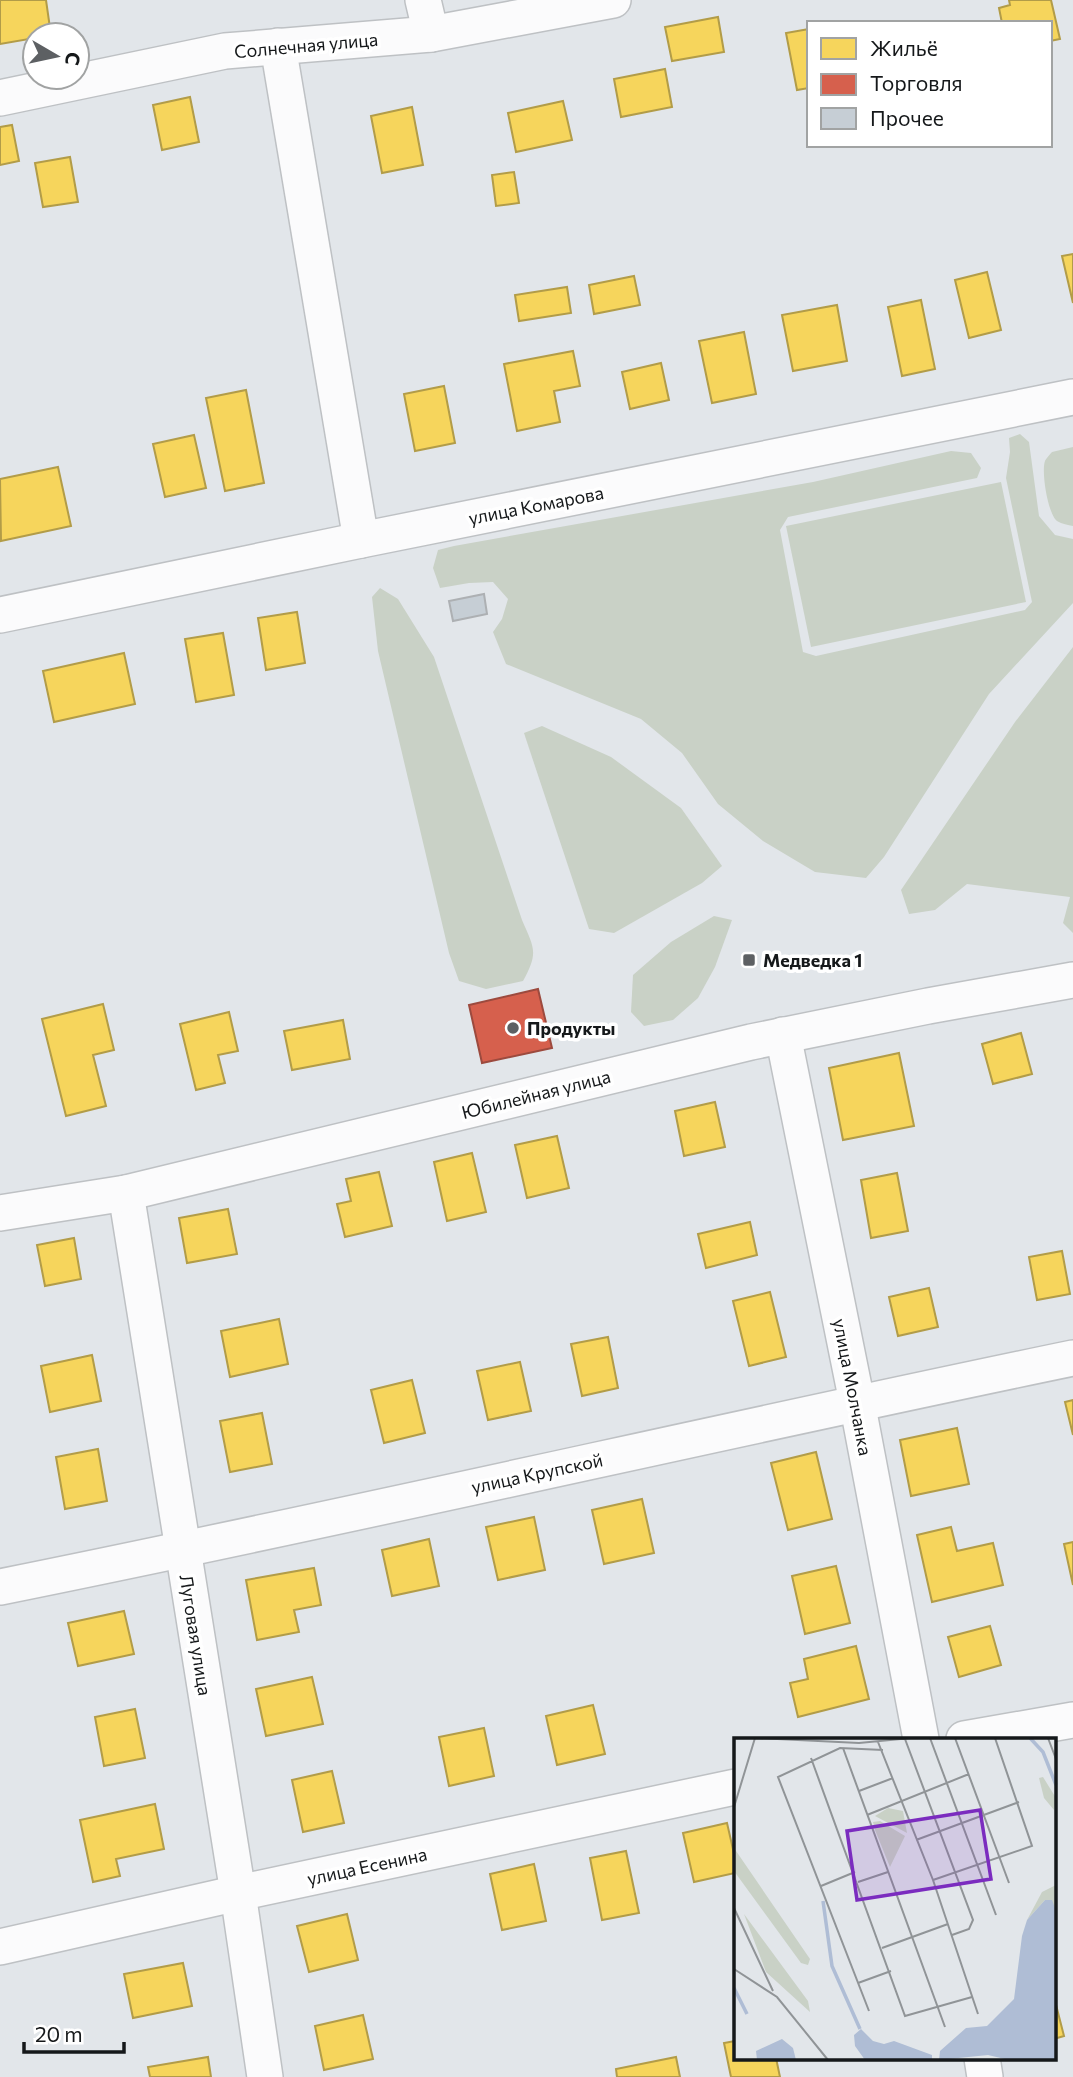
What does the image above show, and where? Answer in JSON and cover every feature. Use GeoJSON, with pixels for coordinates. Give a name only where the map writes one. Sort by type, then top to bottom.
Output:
{"type":"FeatureCollection","features":[{"type":"Feature","properties":{"kind":"street"},"geometry":{"type":"LineString","coordinates":[[423,0],[430,34]]}},
{"type":"Feature","properties":{"kind":"street","name":"Солнечная улица"},"geometry":{"type":"LineString","coordinates":[[0,98],[225,51],[430,34],[613,0]]}},
{"type":"Feature","properties":{"kind":"street"},"geometry":{"type":"LineString","coordinates":[[278,46],[361,540]]}},
{"type":"Feature","properties":{"kind":"street","name":"улица Комарова"},"geometry":{"type":"LineString","coordinates":[[0,615],[1073,397]]}},
{"type":"Feature","properties":{"kind":"street","name":"Юбилейная улица"},"geometry":{"type":"LineString","coordinates":[[0,1213],[126,1193],[783,1035],[1073,980]]}},
{"type":"Feature","properties":{"kind":"street","name":"улица Молчанка"},"geometry":{"type":"LineString","coordinates":[[783,1035],[921,1738]]}},
{"type":"Feature","properties":{"kind":"street","name":"Луговая улица"},"geometry":{"type":"LineString","coordinates":[[126,1193],[265,2077]]}},
{"type":"Feature","properties":{"kind":"street","name":"улица Крупской"},"geometry":{"type":"LineString","coordinates":[[0,1587],[1073,1358]]}},
{"type":"Feature","properties":{"kind":"street"},"geometry":{"type":"LineString","coordinates":[[970,1738],[1073,1720]]}},
{"type":"Feature","properties":{"kind":"street","name":"улица Есенина"},"geometry":{"type":"LineString","coordinates":[[0,1947],[734,1787]]}},
{"type":"Feature","properties":{"kind":"shaded area"},"geometry":{"type":"Polygon","coordinates":[[[1020,434],[1029,442],[1039,516],[1055,535],[1073,539],[1073,603],[989,694],[884,857],[866,878],[815,872],[763,841],[718,804],[682,753],[641,719],[506,664],[493,632],[502,619],[508,599],[493,582],[440,588],[433,568],[438,550],[454,546],[813,482],[951,451],[971,453],[981,468],[977,478],[788,517],[780,530],[803,652],[816,656],[1025,610],[1032,602],[1006,478],[1009,438],[1020,434]]]}},
{"type":"Feature","properties":{"kind":"shaded area"},"geometry":{"type":"Polygon","coordinates":[[[1073,447],[1073,526],[1059,522],[1054,517],[1046,492],[1044,466],[1052,452],[1073,447]]]}},
{"type":"Feature","properties":{"kind":"shaded area"},"geometry":{"type":"Polygon","coordinates":[[[1001,482],[1026,602],[811,647],[786,526],[1001,482]]]}},
{"type":"Feature","properties":{"kind":"shaded area"},"geometry":{"type":"Polygon","coordinates":[[[380,588],[398,599],[434,657],[532,944],[533,956],[523,981],[486,989],[459,981],[449,953],[378,651],[372,597],[380,588]]]}},
{"type":"Feature","properties":{"kind":"shaded area"},"geometry":{"type":"Polygon","coordinates":[[[1073,647],[1073,933],[1063,923],[1070,897],[967,884],[935,910],[909,914],[901,890],[1015,722],[1073,647]]]}},
{"type":"Feature","properties":{"kind":"shaded area"},"geometry":{"type":"Polygon","coordinates":[[[542,726],[611,757],[681,808],[722,866],[702,883],[614,933],[589,929],[524,733],[542,726]]]}},
{"type":"Feature","properties":{"kind":"shaded area"},"geometry":{"type":"Polygon","coordinates":[[[714,916],[732,920],[715,967],[698,998],[673,1020],[644,1026],[631,1012],[633,975],[671,942],[714,916]]]}},
{"type":"Feature","properties":{"kind":"building: Жильё"},"geometry":{"type":"Polygon","coordinates":[[[0,0],[46,0],[49,21],[21,21],[21,40],[0,44],[0,0]]]}},
{"type":"Feature","properties":{"kind":"building: Жильё"},"geometry":{"type":"Polygon","coordinates":[[[1009,0],[1051,0],[1060,39],[1052,41],[1052,21],[1002,21],[999,8],[1010,5],[1009,0]]]}},
{"type":"Feature","properties":{"kind":"building: Жильё"},"geometry":{"type":"Polygon","coordinates":[[[718,17],[724,52],[672,61],[665,27],[718,17]]]}},
{"type":"Feature","properties":{"kind":"building: Жильё"},"geometry":{"type":"Polygon","coordinates":[[[807,29],[807,88],[797,90],[786,33],[807,29]]]}},
{"type":"Feature","properties":{"kind":"building: Жильё"},"geometry":{"type":"Polygon","coordinates":[[[665,69],[672,107],[621,117],[614,79],[665,69]]]}},
{"type":"Feature","properties":{"kind":"building: Жильё"},"geometry":{"type":"Polygon","coordinates":[[[190,97],[199,142],[162,150],[153,105],[190,97]]]}},
{"type":"Feature","properties":{"kind":"building: Жильё"},"geometry":{"type":"Polygon","coordinates":[[[563,101],[572,140],[516,152],[508,113],[563,101]]]}},
{"type":"Feature","properties":{"kind":"building: Жильё"},"geometry":{"type":"Polygon","coordinates":[[[412,107],[423,165],[382,173],[371,116],[412,107]]]}},
{"type":"Feature","properties":{"kind":"building: Жильё"},"geometry":{"type":"Polygon","coordinates":[[[12,125],[19,161],[0,165],[0,127],[12,125]]]}},
{"type":"Feature","properties":{"kind":"building: Жильё"},"geometry":{"type":"Polygon","coordinates":[[[70,157],[78,202],[43,207],[35,163],[70,157]]]}},
{"type":"Feature","properties":{"kind":"building: Жильё"},"geometry":{"type":"Polygon","coordinates":[[[514,172],[519,203],[496,206],[492,175],[514,172]]]}},
{"type":"Feature","properties":{"kind":"building: Жильё"},"geometry":{"type":"Polygon","coordinates":[[[1073,254],[1073,303],[1062,256],[1073,254]]]}},
{"type":"Feature","properties":{"kind":"building: Жильё"},"geometry":{"type":"Polygon","coordinates":[[[987,272],[1001,330],[969,338],[955,280],[987,272]]]}},
{"type":"Feature","properties":{"kind":"building: Жильё"},"geometry":{"type":"Polygon","coordinates":[[[634,276],[640,305],[594,314],[589,285],[634,276]]]}},
{"type":"Feature","properties":{"kind":"building: Жильё"},"geometry":{"type":"Polygon","coordinates":[[[567,287],[571,313],[519,321],[515,295],[567,287]]]}},
{"type":"Feature","properties":{"kind":"building: Жильё"},"geometry":{"type":"Polygon","coordinates":[[[921,300],[935,369],[902,376],[888,307],[921,300]]]}},
{"type":"Feature","properties":{"kind":"building: Жильё"},"geometry":{"type":"Polygon","coordinates":[[[837,305],[847,361],[793,371],[782,315],[837,305]]]}},
{"type":"Feature","properties":{"kind":"building: Жильё"},"geometry":{"type":"Polygon","coordinates":[[[744,332],[756,394],[712,403],[699,341],[744,332]]]}},
{"type":"Feature","properties":{"kind":"building: Жильё"},"geometry":{"type":"Polygon","coordinates":[[[573,351],[580,386],[554,391],[560,422],[517,431],[504,364],[573,351]]]}},
{"type":"Feature","properties":{"kind":"building: Жильё"},"geometry":{"type":"Polygon","coordinates":[[[661,363],[669,400],[630,409],[622,372],[661,363]]]}},
{"type":"Feature","properties":{"kind":"building: Жильё"},"geometry":{"type":"Polygon","coordinates":[[[444,386],[455,443],[415,451],[404,394],[444,386]]]}},
{"type":"Feature","properties":{"kind":"building: Жильё"},"geometry":{"type":"Polygon","coordinates":[[[246,390],[264,483],[225,491],[206,398],[246,390]]]}},
{"type":"Feature","properties":{"kind":"building: Жильё"},"geometry":{"type":"Polygon","coordinates":[[[194,435],[206,488],[165,497],[153,444],[194,435]]]}},
{"type":"Feature","properties":{"kind":"building: Жильё"},"geometry":{"type":"Polygon","coordinates":[[[58,467],[71,526],[1,541],[0,479],[58,467]]]}},
{"type":"Feature","properties":{"kind":"building: Жильё"},"geometry":{"type":"Polygon","coordinates":[[[297,612],[305,663],[266,670],[258,618],[297,612]]]}},
{"type":"Feature","properties":{"kind":"building: Жильё"},"geometry":{"type":"Polygon","coordinates":[[[223,633],[234,695],[196,702],[185,639],[223,633]]]}},
{"type":"Feature","properties":{"kind":"building: Жильё"},"geometry":{"type":"Polygon","coordinates":[[[124,653],[135,704],[54,722],[43,671],[124,653]]]}},
{"type":"Feature","properties":{"kind":"building: Жильё"},"geometry":{"type":"Polygon","coordinates":[[[103,1004],[114,1050],[93,1055],[106,1106],[66,1116],[42,1019],[103,1004]]]}},
{"type":"Feature","properties":{"kind":"building: Жильё"},"geometry":{"type":"Polygon","coordinates":[[[229,1012],[238,1051],[218,1055],[225,1083],[196,1090],[180,1024],[229,1012]]]}},
{"type":"Feature","properties":{"kind":"building: Жильё"},"geometry":{"type":"Polygon","coordinates":[[[343,1020],[350,1059],[292,1070],[284,1031],[343,1020]]]}},
{"type":"Feature","properties":{"kind":"building: Жильё"},"geometry":{"type":"Polygon","coordinates":[[[1021,1033],[1032,1074],[993,1084],[982,1044],[1021,1033]]]}},
{"type":"Feature","properties":{"kind":"building: Жильё"},"geometry":{"type":"Polygon","coordinates":[[[899,1053],[914,1126],[843,1140],[829,1068],[899,1053]]]}},
{"type":"Feature","properties":{"kind":"building: Жильё"},"geometry":{"type":"Polygon","coordinates":[[[715,1102],[725,1147],[684,1156],[675,1111],[715,1102]]]}},
{"type":"Feature","properties":{"kind":"building: Жильё"},"geometry":{"type":"Polygon","coordinates":[[[557,1136],[569,1188],[527,1198],[515,1145],[557,1136]]]}},
{"type":"Feature","properties":{"kind":"building: Жильё"},"geometry":{"type":"Polygon","coordinates":[[[472,1153],[486,1212],[447,1221],[434,1162],[472,1153]]]}},
{"type":"Feature","properties":{"kind":"building: Жильё"},"geometry":{"type":"Polygon","coordinates":[[[379,1172],[392,1226],[345,1237],[337,1204],[351,1201],[346,1179],[379,1172]]]}},
{"type":"Feature","properties":{"kind":"building: Жильё"},"geometry":{"type":"Polygon","coordinates":[[[897,1173],[908,1231],[871,1238],[861,1180],[897,1173]]]}},
{"type":"Feature","properties":{"kind":"building: Жильё"},"geometry":{"type":"Polygon","coordinates":[[[228,1209],[237,1254],[187,1263],[179,1218],[228,1209]]]}},
{"type":"Feature","properties":{"kind":"building: Жильё"},"geometry":{"type":"Polygon","coordinates":[[[750,1222],[757,1255],[706,1268],[698,1234],[750,1222]]]}},
{"type":"Feature","properties":{"kind":"building: Жильё"},"geometry":{"type":"Polygon","coordinates":[[[74,1238],[81,1279],[45,1286],[37,1245],[74,1238]]]}},
{"type":"Feature","properties":{"kind":"building: Жильё"},"geometry":{"type":"Polygon","coordinates":[[[1062,1251],[1070,1294],[1037,1300],[1029,1257],[1062,1251]]]}},
{"type":"Feature","properties":{"kind":"building: Жильё"},"geometry":{"type":"Polygon","coordinates":[[[929,1288],[938,1327],[898,1336],[889,1297],[929,1288]]]}},
{"type":"Feature","properties":{"kind":"building: Жильё"},"geometry":{"type":"Polygon","coordinates":[[[770,1292],[786,1357],[749,1366],[733,1301],[770,1292]]]}},
{"type":"Feature","properties":{"kind":"building: Жильё"},"geometry":{"type":"Polygon","coordinates":[[[279,1319],[288,1364],[230,1377],[221,1331],[279,1319]]]}},
{"type":"Feature","properties":{"kind":"building: Жильё"},"geometry":{"type":"Polygon","coordinates":[[[608,1337],[618,1388],[582,1396],[571,1344],[608,1337]]]}},
{"type":"Feature","properties":{"kind":"building: Жильё"},"geometry":{"type":"Polygon","coordinates":[[[92,1355],[101,1401],[50,1412],[41,1366],[92,1355]]]}},
{"type":"Feature","properties":{"kind":"building: Жильё"},"geometry":{"type":"Polygon","coordinates":[[[520,1362],[531,1411],[488,1420],[477,1371],[520,1362]]]}},
{"type":"Feature","properties":{"kind":"building: Жильё"},"geometry":{"type":"Polygon","coordinates":[[[412,1380],[425,1433],[384,1443],[371,1390],[412,1380]]]}},
{"type":"Feature","properties":{"kind":"building: Жильё"},"geometry":{"type":"Polygon","coordinates":[[[1073,1400],[1073,1435],[1065,1402],[1073,1400]]]}},
{"type":"Feature","properties":{"kind":"building: Жильё"},"geometry":{"type":"Polygon","coordinates":[[[262,1413],[272,1464],[230,1472],[220,1421],[262,1413]]]}},
{"type":"Feature","properties":{"kind":"building: Жильё"},"geometry":{"type":"Polygon","coordinates":[[[957,1428],[969,1484],[911,1496],[900,1440],[957,1428]]]}},
{"type":"Feature","properties":{"kind":"building: Жильё"},"geometry":{"type":"Polygon","coordinates":[[[98,1449],[107,1501],[65,1509],[56,1457],[98,1449]]]}},
{"type":"Feature","properties":{"kind":"building: Жильё"},"geometry":{"type":"Polygon","coordinates":[[[816,1452],[832,1519],[788,1530],[771,1463],[816,1452]]]}},
{"type":"Feature","properties":{"kind":"building: Жильё"},"geometry":{"type":"Polygon","coordinates":[[[642,1499],[654,1553],[604,1564],[592,1510],[642,1499]]]}},
{"type":"Feature","properties":{"kind":"building: Жильё"},"geometry":{"type":"Polygon","coordinates":[[[534,1517],[545,1570],[498,1580],[486,1527],[534,1517]]]}},
{"type":"Feature","properties":{"kind":"building: Жильё"},"geometry":{"type":"Polygon","coordinates":[[[951,1527],[957,1551],[993,1543],[1003,1585],[932,1602],[917,1535],[951,1527]]]}},
{"type":"Feature","properties":{"kind":"building: Жильё"},"geometry":{"type":"Polygon","coordinates":[[[429,1539],[439,1586],[392,1596],[382,1550],[429,1539]]]}},
{"type":"Feature","properties":{"kind":"building: Жильё"},"geometry":{"type":"Polygon","coordinates":[[[1073,1542],[1073,1585],[1064,1544],[1073,1542]]]}},
{"type":"Feature","properties":{"kind":"building: Жильё"},"geometry":{"type":"Polygon","coordinates":[[[836,1566],[850,1623],[805,1634],[792,1576],[836,1566]]]}},
{"type":"Feature","properties":{"kind":"building: Жильё"},"geometry":{"type":"Polygon","coordinates":[[[314,1568],[321,1605],[294,1610],[299,1632],[257,1640],[246,1580],[314,1568]]]}},
{"type":"Feature","properties":{"kind":"building: Жильё"},"geometry":{"type":"Polygon","coordinates":[[[124,1611],[134,1654],[78,1666],[68,1623],[124,1611]]]}},
{"type":"Feature","properties":{"kind":"building: Жильё"},"geometry":{"type":"Polygon","coordinates":[[[990,1626],[1001,1665],[959,1677],[948,1637],[990,1626]]]}},
{"type":"Feature","properties":{"kind":"building: Жильё"},"geometry":{"type":"Polygon","coordinates":[[[856,1646],[869,1699],[798,1717],[790,1683],[808,1679],[804,1659],[856,1646]]]}},
{"type":"Feature","properties":{"kind":"building: Жильё"},"geometry":{"type":"Polygon","coordinates":[[[312,1677],[323,1724],[266,1736],[256,1689],[312,1677]]]}},
{"type":"Feature","properties":{"kind":"building: Жильё"},"geometry":{"type":"Polygon","coordinates":[[[593,1705],[605,1754],[557,1765],[546,1716],[593,1705]]]}},
{"type":"Feature","properties":{"kind":"building: Жильё"},"geometry":{"type":"Polygon","coordinates":[[[135,1709],[145,1758],[104,1766],[95,1717],[135,1709]]]}},
{"type":"Feature","properties":{"kind":"building: Жильё"},"geometry":{"type":"Polygon","coordinates":[[[484,1728],[494,1776],[449,1786],[439,1737],[484,1728]]]}},
{"type":"Feature","properties":{"kind":"building: Жильё"},"geometry":{"type":"Polygon","coordinates":[[[332,1771],[344,1823],[303,1832],[292,1780],[332,1771]]]}},
{"type":"Feature","properties":{"kind":"building: Жильё"},"geometry":{"type":"Polygon","coordinates":[[[155,1804],[164,1849],[116,1859],[120,1876],[93,1882],[80,1820],[155,1804]]]}},
{"type":"Feature","properties":{"kind":"building: Жильё"},"geometry":{"type":"Polygon","coordinates":[[[727,1823],[734,1854],[734,1873],[694,1882],[683,1833],[727,1823]]]}},
{"type":"Feature","properties":{"kind":"building: Жильё"},"geometry":{"type":"Polygon","coordinates":[[[626,1851],[639,1913],[602,1920],[590,1858],[626,1851]]]}},
{"type":"Feature","properties":{"kind":"building: Жильё"},"geometry":{"type":"Polygon","coordinates":[[[534,1864],[546,1921],[502,1930],[490,1874],[534,1864]]]}},
{"type":"Feature","properties":{"kind":"building: Жильё"},"geometry":{"type":"Polygon","coordinates":[[[347,1914],[358,1960],[309,1972],[297,1926],[347,1914]]]}},
{"type":"Feature","properties":{"kind":"building: Жильё"},"geometry":{"type":"Polygon","coordinates":[[[183,1963],[192,2006],[133,2018],[124,1974],[183,1963]]]}},
{"type":"Feature","properties":{"kind":"building: Жильё"},"geometry":{"type":"Polygon","coordinates":[[[1056,2005],[1064,2036],[1056,2038],[1056,2005]]]}},
{"type":"Feature","properties":{"kind":"building: Жильё"},"geometry":{"type":"Polygon","coordinates":[[[363,2015],[373,2059],[324,2070],[315,2026],[363,2015]]]}},
{"type":"Feature","properties":{"kind":"building: Жильё"},"geometry":{"type":"Polygon","coordinates":[[[734,2041],[734,2060],[776,2060],[780,2077],[731,2077],[724,2043],[734,2041]]]}},
{"type":"Feature","properties":{"kind":"building: Жильё"},"geometry":{"type":"Polygon","coordinates":[[[208,2057],[211,2077],[150,2077],[148,2067],[208,2057]]]}},
{"type":"Feature","properties":{"kind":"building: Жильё"},"geometry":{"type":"Polygon","coordinates":[[[676,2057],[680,2077],[617,2077],[616,2069],[676,2057]]]}},
{"type":"Feature","properties":{"kind":"building: Торговля"},"geometry":{"type":"Polygon","coordinates":[[[538,989],[552,1048],[482,1063],[469,1005],[538,989]]]}},
{"type":"Feature","properties":{"kind":"building: Прочее"},"geometry":{"type":"Polygon","coordinates":[[[484,594],[487,614],[453,621],[449,601],[484,594]]]}},
{"type":"Feature","properties":{"kind":"place","name":"Медведка 1"},"geometry":{"type":"Point","coordinates":[749,960]}},
{"type":"Feature","properties":{"kind":"place","name":"Продукты"},"geometry":{"type":"Point","coordinates":[513,1028]}}]}
